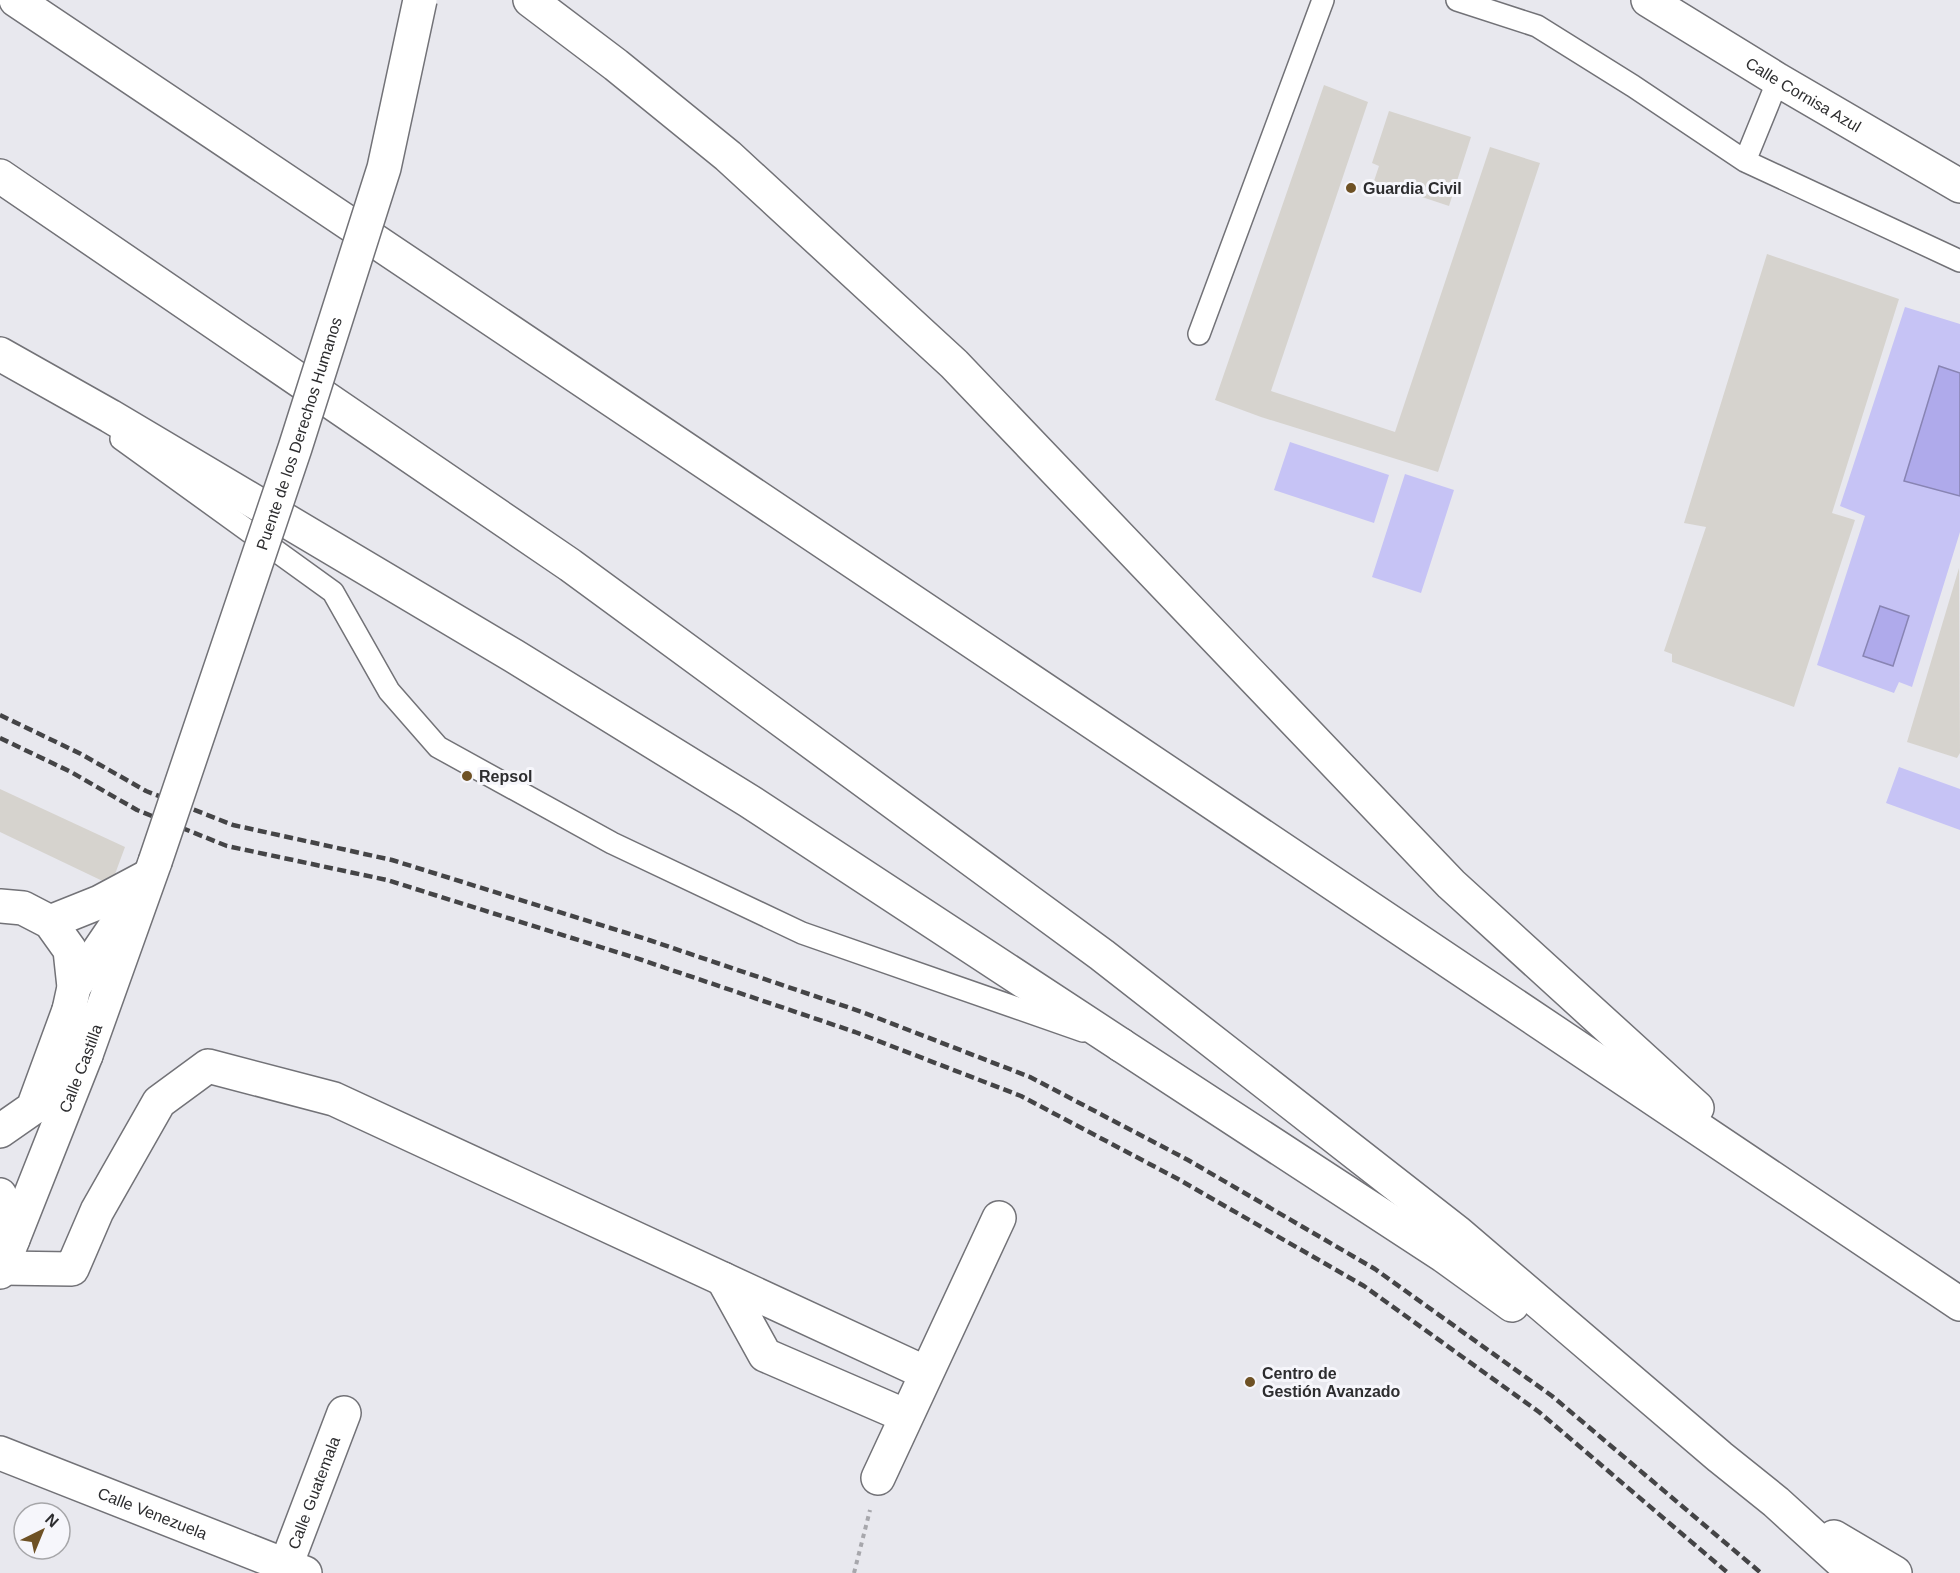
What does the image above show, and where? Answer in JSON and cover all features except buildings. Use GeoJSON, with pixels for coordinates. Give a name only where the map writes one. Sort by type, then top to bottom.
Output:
{"type":"FeatureCollection","features":[{"type":"Feature","properties":{"kind":"main road"},"geometry":{"type":"LineString","coordinates":[[16,0],[1960,1304]]}},
{"type":"Feature","properties":{"kind":"main road","name":"Puente de los Derechos Humanos"},"geometry":{"type":"LineString","coordinates":[[152,869],[295,448],[380,180],[420,0]]}},
{"type":"Feature","properties":{"kind":"main road"},"geometry":{"type":"LineString","coordinates":[[530,0],[616,65],[728,156],[954,364],[1451,884],[1566,991],[1788,1190]]}},
{"type":"Feature","properties":{"kind":"main road","name":"Calle Cornisa Azul"},"geometry":{"type":"LineString","coordinates":[[1648,0],[1778,80],[1960,186]]}},
{"type":"Feature","properties":{"kind":"main road"},"geometry":{"type":"LineString","coordinates":[[0,176],[570,566],[1102,955],[1458,1233],[1709,1448],[1776,1502],[1854,1573]]}},
{"type":"Feature","properties":{"kind":"main road"},"geometry":{"type":"LineString","coordinates":[[13,362],[110,416],[514,656],[749,801],[1444,1256],[1709,1448]]}},
{"type":"Feature","properties":{"kind":"main road"},"geometry":{"type":"LineString","coordinates":[[18,906],[100,902],[152,869]]}},
{"type":"Feature","properties":{"kind":"main road"},"geometry":{"type":"LineString","coordinates":[[0,1131],[33,1108],[71,999],[152,869]]}},
{"type":"Feature","properties":{"kind":"main road","name":"Calle Castilla"},"geometry":{"type":"LineString","coordinates":[[5,1260],[86,1055],[152,869]]}},
{"type":"Feature","properties":{"kind":"main road"},"geometry":{"type":"LineString","coordinates":[[18,906],[70,950],[71,999],[86,1055]]}},
{"type":"Feature","properties":{"kind":"main road"},"geometry":{"type":"LineString","coordinates":[[0,1195],[5,1260],[72,1269],[97,1211],[159,1102],[208,1066],[334,1098],[926,1373]]}},
{"type":"Feature","properties":{"kind":"main road"},"geometry":{"type":"LineString","coordinates":[[878,1478],[999,1218]]}},
{"type":"Feature","properties":{"kind":"main road"},"geometry":{"type":"LineString","coordinates":[[723,1279],[765,1355],[906,1416]]}},
{"type":"Feature","properties":{"kind":"main road","name":"Calle Guatemala"},"geometry":{"type":"LineString","coordinates":[[292,1571],[344,1413]]}},
{"type":"Feature","properties":{"kind":"main road","name":"Calle Venezuela"},"geometry":{"type":"LineString","coordinates":[[0,1453],[292,1571]]}},
{"type":"Feature","properties":{"kind":"main road"},"geometry":{"type":"LineString","coordinates":[[1776,1502],[1895,1573]]}},
{"type":"Feature","properties":{"kind":"lane"},"geometry":{"type":"LineString","coordinates":[[1199,334],[1323,0]]}},
{"type":"Feature","properties":{"kind":"lane"},"geometry":{"type":"LineString","coordinates":[[1457,0],[1537,26],[1634,86],[1745,161],[1960,261]]}},
{"type":"Feature","properties":{"kind":"lane"},"geometry":{"type":"LineString","coordinates":[[1745,161],[1778,80]]}},
{"type":"Feature","properties":{"kind":"lane"},"geometry":{"type":"LineString","coordinates":[[13,362],[333,592],[389,691],[438,747],[612,843],[802,933],[1121,1045]]}},
{"type":"Feature","properties":{"kind":"path"},"geometry":{"type":"LineString","coordinates":[[854,1573],[878,1478]]}},
{"type":"Feature","properties":{"kind":"shaded area"},"geometry":{"type":"Polygon","coordinates":[[[1905,307],[1960,324],[1960,532],[1912,687],[1899,682],[1894,693],[1817,665],[1865,516],[1840,506],[1905,307]]]}},
{"type":"Feature","properties":{"kind":"shaded area"},"geometry":{"type":"Polygon","coordinates":[[[1939,366],[1960,373],[1960,496],[1904,481],[1939,366]]]}},
{"type":"Feature","properties":{"kind":"shaded area"},"geometry":{"type":"Polygon","coordinates":[[[1290,442],[1389,475],[1374,523],[1274,490],[1290,442]]]}},
{"type":"Feature","properties":{"kind":"shaded area"},"geometry":{"type":"Polygon","coordinates":[[[1405,474],[1454,490],[1421,593],[1372,577],[1405,474]]]}},
{"type":"Feature","properties":{"kind":"shaded area"},"geometry":{"type":"Polygon","coordinates":[[[1880,606],[1909,616],[1893,666],[1863,656],[1880,606]]]}},
{"type":"Feature","properties":{"kind":"shaded area"},"geometry":{"type":"Polygon","coordinates":[[[1899,767],[1960,789],[1960,830],[1886,803],[1899,767]]]}},
{"type":"Feature","properties":{"kind":"railway"},"geometry":{"type":"LineString","coordinates":[[0,715],[81,754],[146,791],[233,825],[392,860],[649,940],[862,1012],[1030,1077],[1188,1160],[1375,1269],[1552,1396],[1761,1573]]}},
{"type":"Feature","properties":{"kind":"railway"},"geometry":{"type":"LineString","coordinates":[[0,738],[71,772],[137,810],[227,846],[387,880],[642,960],[855,1032],[1021,1096],[1178,1179],[1364,1286],[1539,1412],[1728,1573]]}},
{"type":"Feature","properties":{"kind":"place","name":"Guardia Civil"},"geometry":{"type":"Point","coordinates":[1351,188]}},
{"type":"Feature","properties":{"kind":"place","name":"Repsol"},"geometry":{"type":"Point","coordinates":[467,776]}},
{"type":"Feature","properties":{"kind":"place","name":"Centro de Gestión Avanzado"},"geometry":{"type":"Point","coordinates":[1250,1382]}}]}
